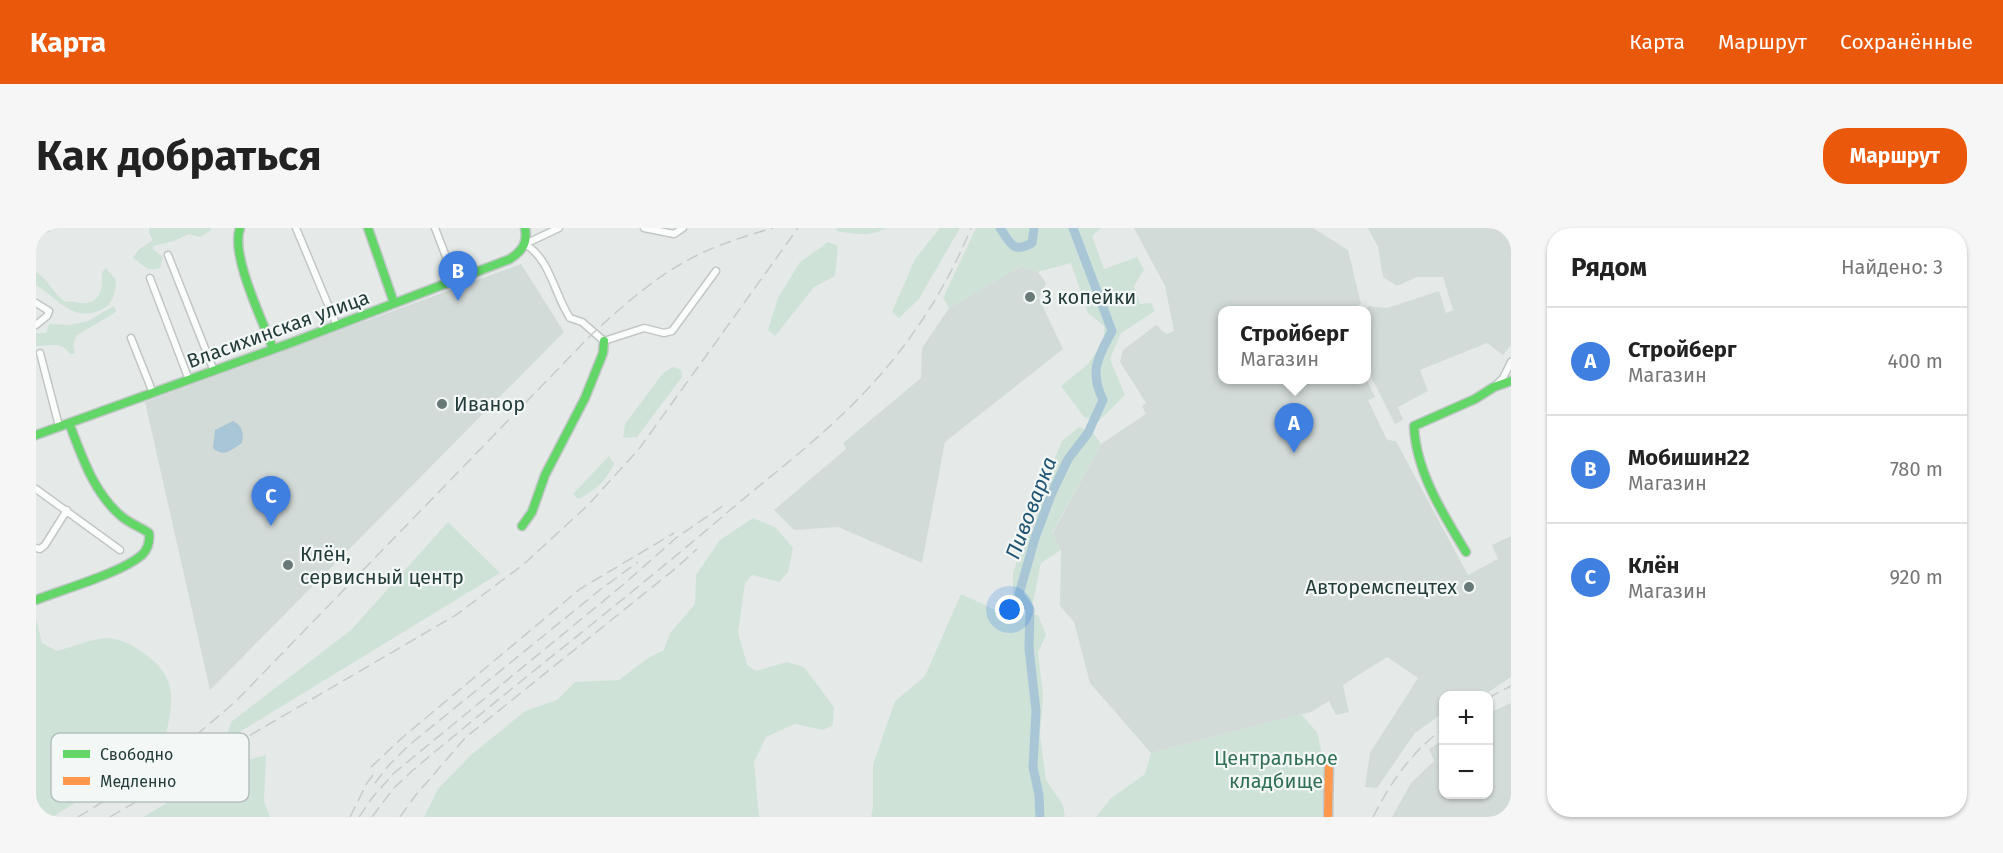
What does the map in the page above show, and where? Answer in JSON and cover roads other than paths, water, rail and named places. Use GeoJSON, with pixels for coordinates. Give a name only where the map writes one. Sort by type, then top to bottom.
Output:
{"type":"FeatureCollection","features":[{"type":"Feature","properties":{"kind":"street"},"geometry":{"type":"LineString","coordinates":[[36,231],[46,228]]}},
{"type":"Feature","properties":{"kind":"street"},"geometry":{"type":"LineString","coordinates":[[240,228],[237,235],[239,258],[273,349]]}},
{"type":"Feature","properties":{"kind":"street"},"geometry":{"type":"LineString","coordinates":[[296,228],[337,326]]}},
{"type":"Feature","properties":{"kind":"street"},"geometry":{"type":"LineString","coordinates":[[368,228],[394,303]]}},
{"type":"Feature","properties":{"kind":"street"},"geometry":{"type":"LineString","coordinates":[[435,228],[455,280]]}},
{"type":"Feature","properties":{"kind":"street"},"geometry":{"type":"LineString","coordinates":[[525,228],[525,244],[533,249],[542,260],[570,318],[582,322],[604,341]]}},
{"type":"Feature","properties":{"kind":"street","name":"Власихинская улица"},"geometry":{"type":"LineString","coordinates":[[36,435],[337,326],[510,259],[521,251],[525,244],[559,228]]}},
{"type":"Feature","properties":{"kind":"street"},"geometry":{"type":"LineString","coordinates":[[644,228],[674,234],[684,228]]}},
{"type":"Feature","properties":{"kind":"street"},"geometry":{"type":"LineString","coordinates":[[168,255],[214,371]]}},
{"type":"Feature","properties":{"kind":"street"},"geometry":{"type":"LineString","coordinates":[[604,341],[644,328],[664,333],[672,332],[716,271]]}},
{"type":"Feature","properties":{"kind":"street"},"geometry":{"type":"LineString","coordinates":[[150,278],[189,380]]}},
{"type":"Feature","properties":{"kind":"street"},"geometry":{"type":"LineString","coordinates":[[36,303],[49,311],[36,325]]}},
{"type":"Feature","properties":{"kind":"street"},"geometry":{"type":"LineString","coordinates":[[131,338],[153,393]]}},
{"type":"Feature","properties":{"kind":"street"},"geometry":{"type":"LineString","coordinates":[[522,526],[532,512],[545,475],[585,398],[603,353],[604,341]]}},
{"type":"Feature","properties":{"kind":"street"},"geometry":{"type":"LineString","coordinates":[[39,353],[59,426]]}},
{"type":"Feature","properties":{"kind":"street"},"geometry":{"type":"LineString","coordinates":[[1466,552],[1446,519],[1423,469],[1416,446],[1414,426],[1475,399],[1494,387],[1503,378],[1511,362]]}},
{"type":"Feature","properties":{"kind":"street"},"geometry":{"type":"LineString","coordinates":[[1494,387],[1511,381]]}},
{"type":"Feature","properties":{"kind":"street"},"geometry":{"type":"LineString","coordinates":[[36,600],[129,563],[143,553],[150,539],[149,532],[130,522],[105,500],[86,466],[69,423]]}},
{"type":"Feature","properties":{"kind":"street"},"geometry":{"type":"LineString","coordinates":[[36,489],[120,550]]}},
{"type":"Feature","properties":{"kind":"street"},"geometry":{"type":"LineString","coordinates":[[38,549],[45,545],[67,510]]}},
{"type":"Feature","properties":{"kind":"street"},"geometry":{"type":"LineString","coordinates":[[1328,817],[1329,763]]}},
{"type":"Feature","properties":{"kind":"water"},"geometry":{"type":"Polygon","coordinates":[[[233,421],[242,430],[242,443],[228,452],[217,451],[213,448],[215,430],[233,421]]]}},
{"type":"Feature","properties":{"kind":"waterway","name":"Пивоварка"},"geometry":{"type":"LineString","coordinates":[[1000,228],[1009,242],[1016,247],[1032,243],[1034,228]]}},
{"type":"Feature","properties":{"kind":"waterway","name":"Пивоварка"},"geometry":{"type":"LineString","coordinates":[[1040,817],[1039,795],[1033,767],[1036,711],[1029,648],[1030,609],[1019,594],[1035,538],[1051,495],[1068,459],[1088,433],[1103,400],[1097,381],[1097,364],[1112,331],[1073,228]]}},
{"type":"Feature","properties":{"kind":"railway"},"geometry":{"type":"LineString","coordinates":[[199,733],[237,700],[594,332],[628,302],[652,283],[690,259],[720,245],[773,228]]}},
{"type":"Feature","properties":{"kind":"railway"},"geometry":{"type":"LineString","coordinates":[[249,736],[456,615],[524,564],[587,506],[639,449],[798,228]]}},
{"type":"Feature","properties":{"kind":"railway"},"geometry":{"type":"LineString","coordinates":[[372,817],[393,789],[412,771],[690,544],[846,411],[884,370],[918,326],[960,254],[971,228]]}},
{"type":"Feature","properties":{"kind":"railway"},"geometry":{"type":"LineString","coordinates":[[359,817],[394,773],[624,584],[676,538],[727,503]]}},
{"type":"Feature","properties":{"kind":"railway"},"geometry":{"type":"LineString","coordinates":[[371,767],[403,737],[580,589],[674,533]]}},
{"type":"Feature","properties":{"kind":"railway"},"geometry":{"type":"LineString","coordinates":[[400,817],[466,737],[697,549]]}},
{"type":"Feature","properties":{"kind":"railway"},"geometry":{"type":"LineString","coordinates":[[375,783],[408,746],[601,589],[638,562]]}},
{"type":"Feature","properties":{"kind":"railway"},"geometry":{"type":"LineString","coordinates":[[1493,695],[1511,686]]}},
{"type":"Feature","properties":{"kind":"railway"},"geometry":{"type":"LineString","coordinates":[[1373,817],[1403,768],[1439,732]]}},
{"type":"Feature","properties":{"kind":"railway"},"geometry":{"type":"LineString","coordinates":[[350,817],[367,783],[376,771]]}},
{"type":"Feature","properties":{"kind":"railway"},"geometry":{"type":"LineString","coordinates":[[78,817],[102,802]]}},
{"type":"Feature","properties":{"kind":"railway"},"geometry":{"type":"LineString","coordinates":[[110,817],[136,802]]}},
{"type":"Feature","properties":{"kind":"place","name":"3 копейки"},"geometry":{"type":"Point","coordinates":[1030,297]}},
{"type":"Feature","properties":{"kind":"place","name":"Мобишин22"},"geometry":{"type":"Point","coordinates":[458,301]}},
{"type":"Feature","properties":{"kind":"place","name":"Иванор"},"geometry":{"type":"Point","coordinates":[442,404]}},
{"type":"Feature","properties":{"kind":"place","name":"Стройберг"},"geometry":{"type":"Point","coordinates":[1294,453]}},
{"type":"Feature","properties":{"kind":"place","name":"Клён"},"geometry":{"type":"Point","coordinates":[271,526]}},
{"type":"Feature","properties":{"kind":"place","name":"Клён, сервисный центр"},"geometry":{"type":"Point","coordinates":[288,565]}},
{"type":"Feature","properties":{"kind":"place","name":"Авторемспецтех"},"geometry":{"type":"Point","coordinates":[1469,587]}},
{"type":"Feature","properties":{"kind":"park label","name":"Центральное кладбище"},"geometry":{"type":"Point","coordinates":[1276,770]}}]}
